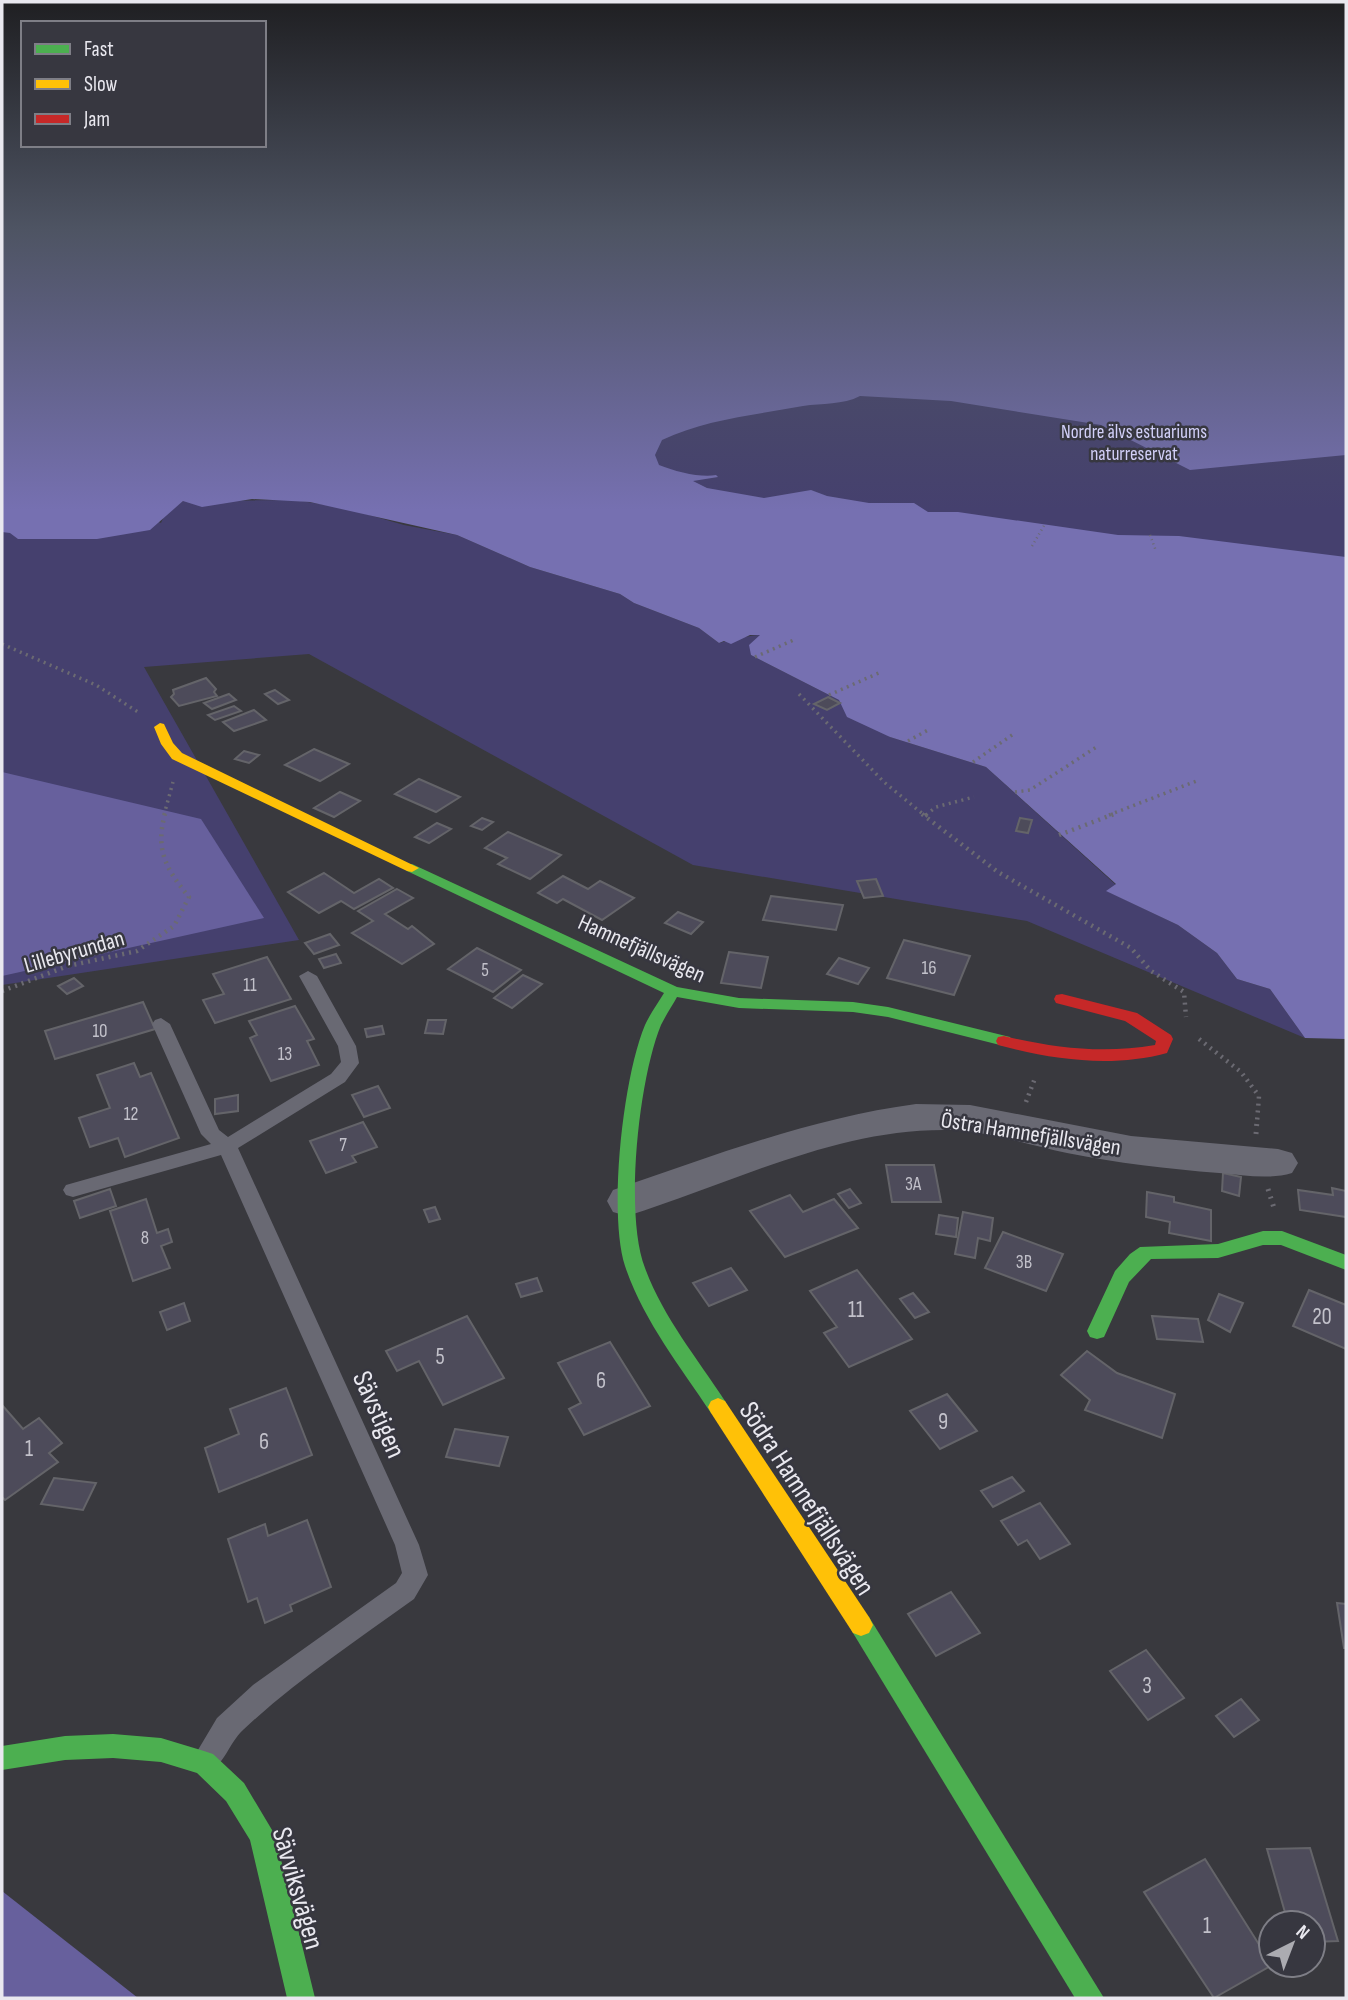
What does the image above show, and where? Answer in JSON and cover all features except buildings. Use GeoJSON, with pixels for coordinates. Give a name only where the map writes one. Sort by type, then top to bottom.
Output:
{"type":"FeatureCollection","features":[{"type":"Feature","properties":{"kind":"street"},"geometry":{"type":"LineString","coordinates":[[160,727],[167,744],[177,755]]}},
{"type":"Feature","properties":{"kind":"street","name":"Hamnefjällsvägen"},"geometry":{"type":"LineString","coordinates":[[177,755],[673,991],[699,1000],[874,1010],[1046,1050],[1117,1058],[1143,1055],[1161,1049],[1165,1039]]}},
{"type":"Feature","properties":{"kind":"street","name":"Södra Hamnefjällsvägen"},"geometry":{"type":"LineString","coordinates":[[673,991],[652,1028],[642,1081],[627,1201],[628,1244],[639,1282],[881,1656],[1090,1998]]}},
{"type":"Feature","properties":{"kind":"street"},"geometry":{"type":"LineString","coordinates":[[1062,999],[1137,1021],[1157,1030],[1165,1039]]}},
{"type":"Feature","properties":{"kind":"street","name":"Östra Hamnefjällsvägen"},"geometry":{"type":"LineString","coordinates":[[627,1201],[831,1134],[924,1117],[955,1117],[1087,1143],[1217,1159],[1278,1163]]}},
{"type":"Feature","properties":{"kind":"street"},"geometry":{"type":"LineString","coordinates":[[1097,1331],[1127,1269],[1138,1256],[1147,1252],[1218,1251],[1263,1238],[1282,1238],[1346,1263]]}},
{"type":"Feature","properties":{"kind":"street","name":"Sävviksvägen"},"geometry":{"type":"LineString","coordinates":[[4,1748],[113,1746],[161,1749],[204,1763],[235,1793],[262,1835],[301,1998]]}},
{"type":"Feature","properties":{"kind":"lane"},"geometry":{"type":"LineString","coordinates":[[73,1190],[227,1146],[338,1077],[350,1063],[347,1046],[307,976]]}},
{"type":"Feature","properties":{"kind":"lane","name":"Sävstigen"},"geometry":{"type":"LineString","coordinates":[[161,1024],[211,1133],[227,1146],[407,1545],[415,1575],[405,1591],[262,1694],[227,1727],[204,1763]]}},
{"type":"Feature","properties":{"kind":"path"},"geometry":{"type":"LineString","coordinates":[[1031,546],[1045,524]]}},
{"type":"Feature","properties":{"kind":"path"},"geometry":{"type":"LineString","coordinates":[[1150,535],[1156,551]]}},
{"type":"Feature","properties":{"kind":"path"},"geometry":{"type":"LineString","coordinates":[[755,657],[796,639]]}},
{"type":"Feature","properties":{"kind":"path"},"geometry":{"type":"LineString","coordinates":[[2,644],[96,685],[160,727]]}},
{"type":"Feature","properties":{"kind":"path"},"geometry":{"type":"LineString","coordinates":[[828,695],[881,672]]}},
{"type":"Feature","properties":{"kind":"path"},"geometry":{"type":"LineString","coordinates":[[799,694],[884,782],[925,816],[998,872],[1131,947],[1151,971],[1184,992],[1186,1018],[1199,1039],[1165,1039]]}},
{"type":"Feature","properties":{"kind":"path"},"geometry":{"type":"LineString","coordinates":[[908,741],[928,730]]}},
{"type":"Feature","properties":{"kind":"path"},"geometry":{"type":"LineString","coordinates":[[973,762],[1016,733]]}},
{"type":"Feature","properties":{"kind":"path"},"geometry":{"type":"LineString","coordinates":[[1014,792],[1030,790],[1098,746]]}},
{"type":"Feature","properties":{"kind":"path","name":"Lillebyrundan"},"geometry":{"type":"LineString","coordinates":[[2,991],[68,967],[137,951],[174,926],[189,897],[163,862],[158,838],[169,806],[177,755]]}},
{"type":"Feature","properties":{"kind":"path"},"geometry":{"type":"LineString","coordinates":[[1059,835],[1199,780]]}},
{"type":"Feature","properties":{"kind":"path"},"geometry":{"type":"LineString","coordinates":[[925,816],[936,807],[974,797]]}},
{"type":"Feature","properties":{"kind":"path"},"geometry":{"type":"LineString","coordinates":[[1015,1129],[1046,1050]]}},
{"type":"Feature","properties":{"kind":"green space","name":"Nordre älvs estuariums naturreservat"},"geometry":{"type":"Polygon","coordinates":[[[2,323],[1346,323],[1346,807],[503,507],[83,487],[161,523],[164,516],[183,501],[295,500],[345,508],[404,525],[457,535],[530,567],[620,594],[634,603],[699,628],[719,643],[761,635],[751,655],[839,700],[890,737],[986,767],[1116,885],[1107,891],[1178,925],[1217,953],[1237,979],[1270,989],[1305,1038],[1027,921],[693,865],[309,654],[144,667],[299,940],[2,985],[2,323]]]}},
{"type":"Feature","properties":{"kind":"shaded area"},"geometry":{"type":"Polygon","coordinates":[[[2,323],[1346,323],[1346,455],[1190,470],[1101,425],[951,401],[860,396],[840,402],[713,422],[662,440],[655,455],[659,465],[666,468],[696,475],[716,475],[718,477],[693,481],[707,488],[764,498],[811,490],[827,496],[869,503],[914,503],[928,512],[958,512],[1118,535],[1179,536],[1346,557],[1346,1039],[1305,1038],[1270,989],[1237,979],[1217,953],[1178,925],[1106,891],[1116,884],[986,767],[890,737],[847,717],[839,700],[751,655],[749,645],[760,635],[750,635],[731,644],[724,641],[719,643],[699,628],[634,603],[620,594],[530,567],[457,535],[310,502],[252,499],[202,507],[183,501],[150,530],[97,539],[18,539],[10,533],[2,532],[2,323]]]}},
{"type":"Feature","properties":{"kind":"shaded area"},"geometry":{"type":"Polygon","coordinates":[[[2,772],[201,819],[264,918],[2,976],[2,772]]]}},
{"type":"Feature","properties":{"kind":"shaded area"},"geometry":{"type":"Polygon","coordinates":[[[2,1891],[138,1998],[2,1998],[2,1891]]]}},
{"type":"Feature","properties":{"kind":"traffic: fast"},"geometry":{"type":"LineString","coordinates":[[412,868],[673,991],[739,1003],[853,1007],[888,1012],[1004,1041]]}},
{"type":"Feature","properties":{"kind":"traffic: fast"},"geometry":{"type":"LineString","coordinates":[[673,991],[652,1028],[639,1081],[627,1181],[629,1242],[634,1265],[651,1302],[718,1407]]}},
{"type":"Feature","properties":{"kind":"traffic: fast"},"geometry":{"type":"LineString","coordinates":[[1097,1331],[1122,1277],[1129,1267],[1147,1252],[1218,1251],[1263,1238],[1282,1238],[1346,1263]]}},
{"type":"Feature","properties":{"kind":"traffic: fast"},"geometry":{"type":"LineString","coordinates":[[861,1625],[1090,1998]]}},
{"type":"Feature","properties":{"kind":"traffic: fast"},"geometry":{"type":"LineString","coordinates":[[2,1758],[65,1748],[113,1746],[161,1750],[204,1763],[235,1792],[262,1835],[301,1998]]}},
{"type":"Feature","properties":{"kind":"traffic: slow"},"geometry":{"type":"LineString","coordinates":[[160,727],[167,744],[177,756],[412,868]]}},
{"type":"Feature","properties":{"kind":"traffic: slow"},"geometry":{"type":"LineString","coordinates":[[718,1407],[861,1625]]}},
{"type":"Feature","properties":{"kind":"traffic: jam"},"geometry":{"type":"LineString","coordinates":[[1004,1041],[1082,1055],[1121,1055],[1161,1049],[1165,1039],[1131,1017],[1062,999]]}}]}
